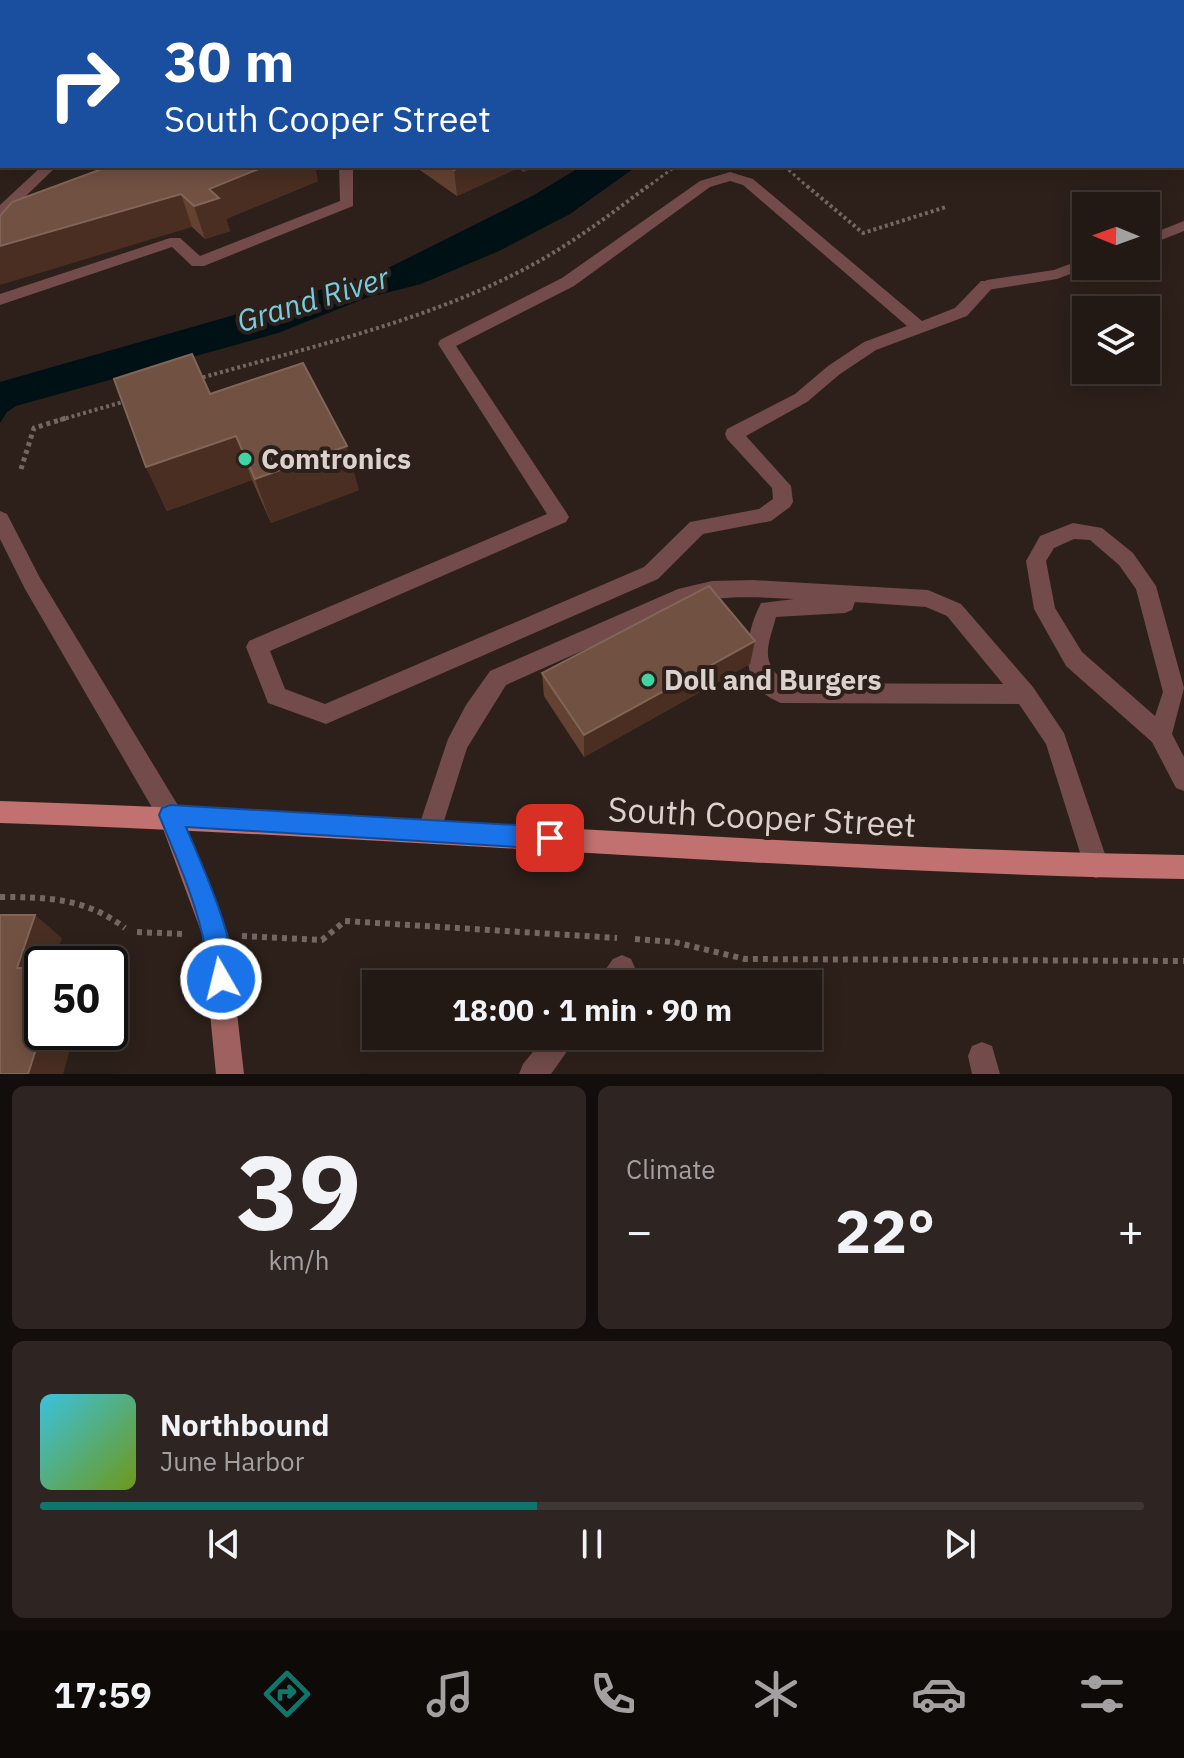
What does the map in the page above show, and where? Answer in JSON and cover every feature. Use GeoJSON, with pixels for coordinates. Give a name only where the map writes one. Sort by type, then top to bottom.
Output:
{"type":"FeatureCollection","features":[{"type":"Feature","properties":{"kind":"main road","name":"South Cooper Street"},"geometry":{"type":"LineString","coordinates":[[0,812],[170,815],[430,829],[732,851],[1184,867]]}},
{"type":"Feature","properties":{"kind":"main road"},"geometry":{"type":"LineString","coordinates":[[170,815],[215,934],[230,1074]]}},
{"type":"Feature","properties":{"kind":"street"},"geometry":{"type":"LineString","coordinates":[[3,211],[48,168]]}},
{"type":"Feature","properties":{"kind":"street"},"geometry":{"type":"LineString","coordinates":[[0,300],[175,241],[198,263],[348,203],[346,168]]}},
{"type":"Feature","properties":{"kind":"street"},"geometry":{"type":"LineString","coordinates":[[919,327],[748,182],[730,176],[705,184],[568,282],[446,344],[559,517],[257,647],[276,696],[326,714],[651,573],[697,527],[764,516],[783,502],[781,486],[734,434],[801,398],[834,370],[870,346],[961,312],[987,285],[1057,274],[1072,268]]}},
{"type":"Feature","properties":{"kind":"street"},"geometry":{"type":"LineString","coordinates":[[3,211],[45,194]]}},
{"type":"Feature","properties":{"kind":"street"},"geometry":{"type":"LineString","coordinates":[[1160,235],[1184,226]]}},
{"type":"Feature","properties":{"kind":"street"},"geometry":{"type":"LineString","coordinates":[[0,519],[32,583],[170,815]]}},
{"type":"Feature","properties":{"kind":"street"},"geometry":{"type":"LineString","coordinates":[[1160,735],[1174,692],[1146,586],[1126,559],[1095,533],[1073,531],[1047,542],[1036,561],[1045,609],[1074,659],[1160,735],[1184,780]]}},
{"type":"Feature","properties":{"kind":"street"},"geometry":{"type":"LineString","coordinates":[[430,829],[456,746],[474,712],[498,678],[685,595],[712,589],[753,588],[928,599],[954,610],[1025,694],[1056,740],[1096,866]]}},
{"type":"Feature","properties":{"kind":"street"},"geometry":{"type":"LineString","coordinates":[[928,599],[768,609],[756,652],[761,676],[781,693],[1025,694]]}},
{"type":"Feature","properties":{"kind":"street"},"geometry":{"type":"LineString","coordinates":[[533,1074],[553,1050]]}},
{"type":"Feature","properties":{"kind":"path"},"geometry":{"type":"LineString","coordinates":[[185,383],[441,305],[503,278],[572,242],[673,168]]}},
{"type":"Feature","properties":{"kind":"path"},"geometry":{"type":"LineString","coordinates":[[786,168],[863,233],[946,207]]}},
{"type":"Feature","properties":{"kind":"path"},"geometry":{"type":"LineString","coordinates":[[21,469],[34,428],[140,396]]}},
{"type":"Feature","properties":{"kind":"path"},"geometry":{"type":"LineString","coordinates":[[0,897],[63,897],[106,911],[125,928]]}},
{"type":"Feature","properties":{"kind":"path"},"geometry":{"type":"LineString","coordinates":[[322,940],[345,921],[674,942],[745,959],[1184,961]]}},
{"type":"Feature","properties":{"kind":"water","name":"Grand River"},"geometry":{"type":"Polygon","coordinates":[[[579,168],[634,168],[570,214],[499,251],[421,284],[366,298],[278,333],[16,406],[7,412],[0,423],[0,382],[304,295],[390,267],[534,195],[579,168]]]}},
{"type":"Feature","properties":{"kind":"building"},"geometry":{"type":"Polygon","coordinates":[[[105,168],[261,168],[209,189],[219,198],[194,206],[181,194],[0,246],[0,216],[12,202],[105,168]]]}},
{"type":"Feature","properties":{"kind":"building"},"geometry":{"type":"Polygon","coordinates":[[[192,354],[210,394],[303,363],[347,446],[255,479],[236,436],[146,467],[114,379],[192,354]]]}},
{"type":"Feature","properties":{"kind":"building"},"geometry":{"type":"Polygon","coordinates":[[[709,586],[755,641],[584,735],[542,673],[709,586]]]}},
{"type":"Feature","properties":{"kind":"building"},"geometry":{"type":"Polygon","coordinates":[[[0,915],[35,915],[17,968],[24,968],[24,1050],[36,1050],[28,1074],[0,1074],[0,915]]]}},
{"type":"Feature","properties":{"kind":"place","name":"Comtronics"},"geometry":{"type":"Point","coordinates":[245,459]}},
{"type":"Feature","properties":{"kind":"place","name":"Doll and Burgers"},"geometry":{"type":"Point","coordinates":[648,680]}},
{"type":"Feature","properties":{"kind":"route"},"geometry":{"type":"LineString","coordinates":[[221,979],[215,934],[170,815],[550,838]]}}]}
